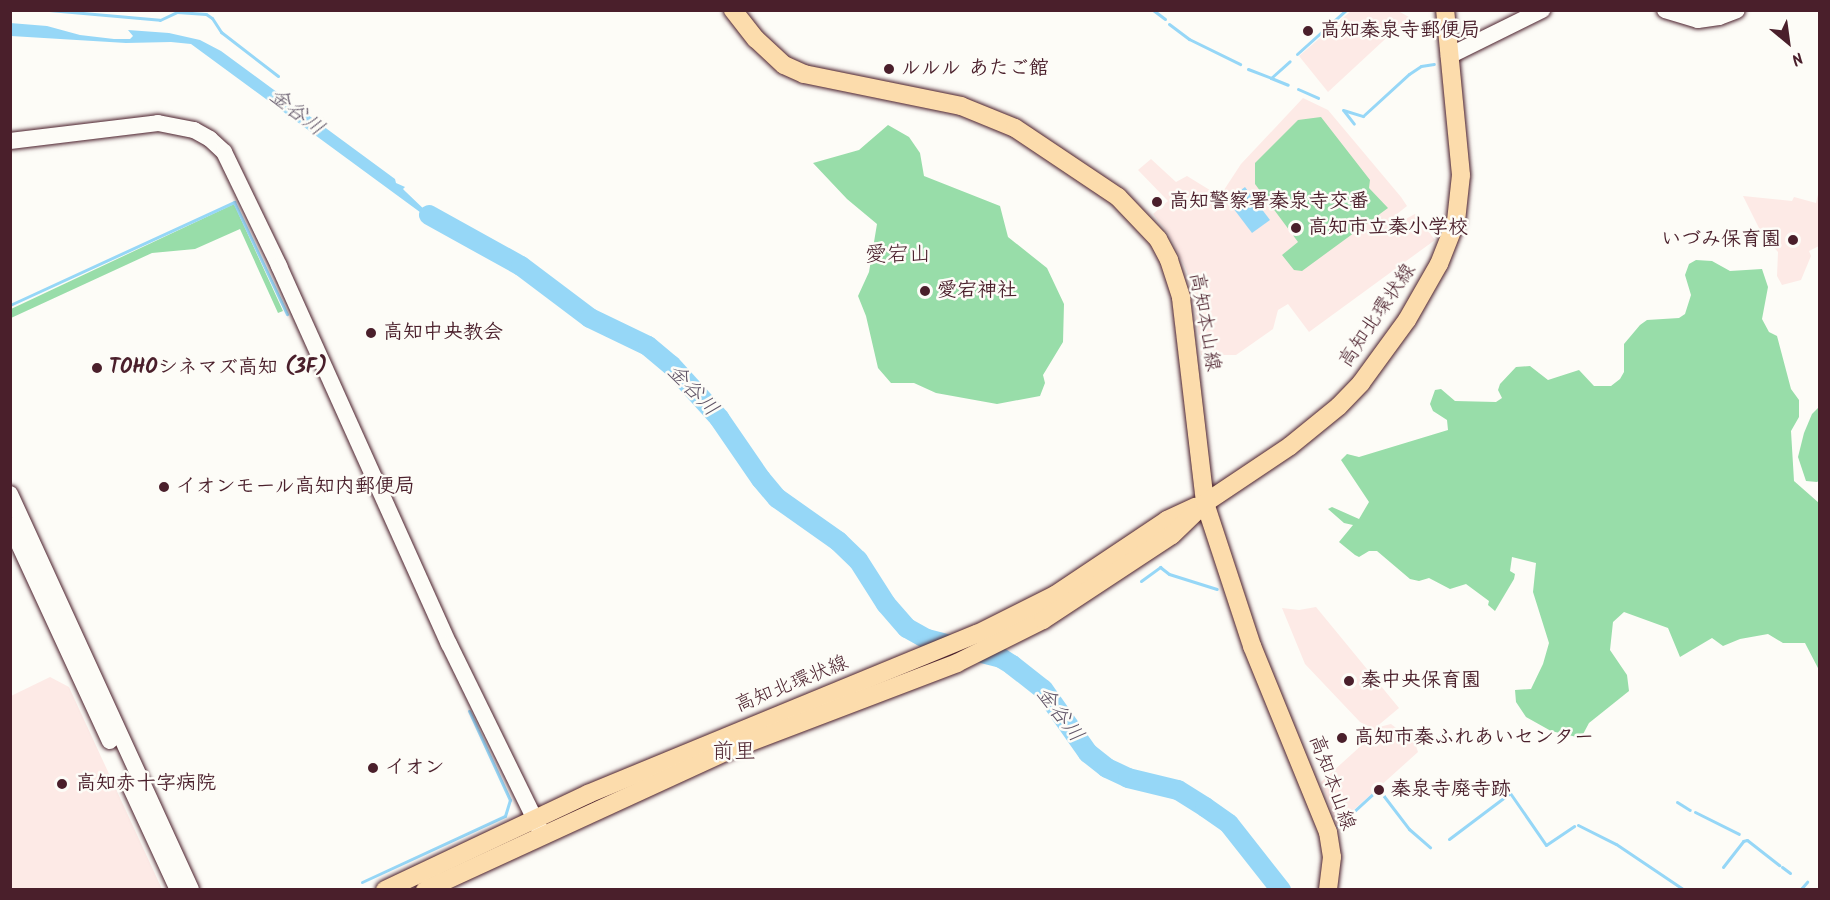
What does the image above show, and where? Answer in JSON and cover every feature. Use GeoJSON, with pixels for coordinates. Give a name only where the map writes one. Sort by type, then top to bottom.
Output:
{"type":"FeatureCollection","features":[{"type":"Feature","properties":{"kind":"main road","name":"高知本山線"},"geometry":{"type":"LineString","coordinates":[[733,10],[756,39],[784,65],[804,74],[920,96],[986,115],[1039,142],[1118,197],[1139,217],[1165,251],[1181,298],[1205,503],[1252,646],[1328,832],[1332,857],[1328,890]]}},
{"type":"Feature","properties":{"kind":"main road","name":"高知北環状線"},"geometry":{"type":"LineString","coordinates":[[425,890],[539,827],[721,737],[940,650],[1054,595],[1167,520],[1205,503],[1290,446],[1339,406],[1383,354],[1411,314],[1436,271],[1456,221],[1461,175],[1445,10]]}},
{"type":"Feature","properties":{"kind":"main road","name":"高知北環状線"},"geometry":{"type":"LineString","coordinates":[[385,890],[737,747],[990,648],[1043,620],[1136,560],[1185,524],[1205,503]]}},
{"type":"Feature","properties":{"kind":"street"},"geometry":{"type":"LineString","coordinates":[[1449,56],[1542,10]]}},
{"type":"Feature","properties":{"kind":"street"},"geometry":{"type":"LineString","coordinates":[[1665,10],[1698,20],[1719,17],[1737,10]]}},
{"type":"Feature","properties":{"kind":"street"},"geometry":{"type":"LineString","coordinates":[[10,141],[158,123],[194,130],[224,152],[279,266],[449,644],[539,827]]}},
{"type":"Feature","properties":{"kind":"street"},"geometry":{"type":"LineString","coordinates":[[10,494],[191,890]]}},
{"type":"Feature","properties":{"kind":"street"},"geometry":{"type":"LineString","coordinates":[[10,525],[178,890]]}},
{"type":"Feature","properties":{"kind":"shaded area"},"geometry":{"type":"Polygon","coordinates":[[[1351,11],[1398,11],[1409,17],[1328,92],[1299,56],[1351,11]]]}},
{"type":"Feature","properties":{"kind":"shaded area","name":"高知市立秦小学校"},"geometry":{"type":"Polygon","coordinates":[[[1303,98],[1328,110],[1401,197],[1407,206],[1397,214],[1402,221],[1415,214],[1435,240],[1309,332],[1288,304],[1278,310],[1273,329],[1236,355],[1201,355],[1195,307],[1187,271],[1169,234],[1153,214],[1168,201],[1138,170],[1151,159],[1176,182],[1187,176],[1213,192],[1222,193],[1241,164],[1303,98]]]}},
{"type":"Feature","properties":{"kind":"shaded area","name":"いづみ保育園"},"geometry":{"type":"Polygon","coordinates":[[[1819,190],[1819,246],[1809,251],[1811,256],[1801,280],[1782,285],[1777,276],[1778,252],[1762,234],[1743,196],[1792,201],[1794,197],[1816,203],[1819,190]]]}},
{"type":"Feature","properties":{"kind":"shaded area"},"geometry":{"type":"Polygon","coordinates":[[[1316,607],[1399,708],[1375,728],[1391,724],[1415,743],[1418,752],[1337,825],[1321,782],[1374,734],[1374,729],[1360,722],[1305,664],[1282,608],[1299,610],[1316,607]]]}},
{"type":"Feature","properties":{"kind":"shaded area","name":"高知赤十字病院"},"geometry":{"type":"Polygon","coordinates":[[[50,677],[69,687],[162,889],[11,889],[11,696],[50,677]]]}},
{"type":"Feature","properties":{"kind":"green space"},"geometry":{"type":"Polygon","coordinates":[[[1321,117],[1370,180],[1369,188],[1388,208],[1302,271],[1294,270],[1282,255],[1298,242],[1255,184],[1255,163],[1298,120],[1321,117]]]}},
{"type":"Feature","properties":{"kind":"green space"},"geometry":{"type":"Polygon","coordinates":[[[888,125],[909,137],[920,153],[924,176],[1000,206],[1008,237],[1047,268],[1064,304],[1063,342],[1043,375],[1045,383],[1040,396],[997,404],[936,393],[914,383],[891,383],[878,368],[866,316],[858,296],[869,272],[877,224],[847,199],[813,163],[859,150],[888,125]]]}},
{"type":"Feature","properties":{"kind":"green space"},"geometry":{"type":"Polygon","coordinates":[[[234,204],[283,311],[278,313],[240,229],[195,249],[152,253],[11,318],[11,309],[234,204]]]}},
{"type":"Feature","properties":{"kind":"green space"},"geometry":{"type":"Polygon","coordinates":[[[1696,260],[1712,261],[1730,271],[1762,269],[1768,287],[1762,319],[1769,332],[1777,336],[1791,389],[1799,400],[1799,417],[1791,431],[1794,481],[1819,503],[1819,670],[1805,643],[1783,643],[1768,634],[1740,639],[1723,646],[1712,638],[1680,657],[1668,628],[1624,612],[1613,622],[1610,650],[1627,675],[1629,691],[1589,723],[1581,738],[1551,731],[1526,717],[1516,702],[1515,690],[1531,689],[1543,664],[1549,643],[1533,592],[1536,563],[1512,557],[1510,571],[1515,574],[1514,579],[1495,611],[1488,605],[1489,601],[1466,584],[1450,589],[1429,578],[1419,581],[1410,579],[1377,551],[1369,551],[1359,557],[1355,555],[1339,542],[1353,525],[1344,523],[1328,509],[1332,507],[1359,519],[1369,502],[1341,460],[1347,454],[1359,457],[1448,430],[1447,420],[1433,411],[1430,404],[1435,390],[1441,389],[1455,401],[1496,402],[1502,398],[1498,390],[1500,384],[1516,367],[1530,366],[1548,380],[1579,370],[1594,386],[1611,386],[1620,379],[1624,372],[1624,344],[1640,325],[1647,320],[1679,318],[1685,314],[1691,295],[1685,275],[1689,264],[1696,260]]]}},
{"type":"Feature","properties":{"kind":"green space"},"geometry":{"type":"Polygon","coordinates":[[[1819,407],[1820,480],[1806,481],[1798,457],[1804,433],[1812,414],[1819,407]]]}},
{"type":"Feature","properties":{"kind":"water"},"geometry":{"type":"Polygon","coordinates":[[[10,23],[47,26],[80,35],[114,39],[130,39],[133,36],[128,30],[169,33],[200,40],[221,51],[395,179],[396,183],[405,187],[403,189],[437,220],[453,224],[448,230],[428,218],[191,44],[126,43],[11,36],[10,23]]]}},
{"type":"Feature","properties":{"kind":"water"},"geometry":{"type":"Polygon","coordinates":[[[1245,187],[1270,220],[1252,233],[1227,200],[1245,187]]]}},
{"type":"Feature","properties":{"kind":"waterway"},"geometry":{"type":"LineString","coordinates":[[49,10],[160,20],[177,12],[206,14],[212,18],[221,32],[278,76]]}},
{"type":"Feature","properties":{"kind":"waterway"},"geometry":{"type":"LineString","coordinates":[[1153,10],[1165,19]]}},
{"type":"Feature","properties":{"kind":"waterway"},"geometry":{"type":"LineString","coordinates":[[1297,54],[1346,10]]}},
{"type":"Feature","properties":{"kind":"waterway"},"geometry":{"type":"LineString","coordinates":[[1169,24],[1189,39],[1240,64]]}},
{"type":"Feature","properties":{"kind":"waterway"},"geometry":{"type":"LineString","coordinates":[[1248,69],[1271,78],[1290,61]]}},
{"type":"Feature","properties":{"kind":"waterway"},"geometry":{"type":"LineString","coordinates":[[1343,110],[1363,116],[1409,74],[1421,66],[1434,64]]}},
{"type":"Feature","properties":{"kind":"waterway"},"geometry":{"type":"LineString","coordinates":[[1271,78],[1288,85]]}},
{"type":"Feature","properties":{"kind":"waterway"},"geometry":{"type":"LineString","coordinates":[[1298,89],[1318,98]]}},
{"type":"Feature","properties":{"kind":"waterway"},"geometry":{"type":"LineString","coordinates":[[1344,111],[1354,124]]}},
{"type":"Feature","properties":{"kind":"waterway"},"geometry":{"type":"LineString","coordinates":[[10,305],[234,202],[287,314]]}},
{"type":"Feature","properties":{"kind":"waterway","name":"金谷川"},"geometry":{"type":"LineString","coordinates":[[429,215],[521,266],[590,318],[648,346],[671,365],[719,418],[761,479],[777,498],[838,541],[858,560],[886,604],[907,628],[927,639],[1001,658],[1012,665],[1043,689],[1088,753],[1107,768],[1128,778],[1178,790],[1229,824],[1281,890]]}},
{"type":"Feature","properties":{"kind":"waterway"},"geometry":{"type":"LineString","coordinates":[[1141,581],[1160,567],[1169,574],[1217,589]]}},
{"type":"Feature","properties":{"kind":"waterway"},"geometry":{"type":"LineString","coordinates":[[362,882],[505,816],[510,800],[469,711]]}},
{"type":"Feature","properties":{"kind":"waterway"},"geometry":{"type":"LineString","coordinates":[[1338,826],[1375,792],[1383,795],[1409,829],[1430,847]]}},
{"type":"Feature","properties":{"kind":"waterway"},"geometry":{"type":"LineString","coordinates":[[1449,839],[1510,793],[1546,845],[1574,826]]}},
{"type":"Feature","properties":{"kind":"waterway"},"geometry":{"type":"LineString","coordinates":[[1677,802],[1690,810]]}},
{"type":"Feature","properties":{"kind":"waterway"},"geometry":{"type":"LineString","coordinates":[[1695,812],[1739,834]]}},
{"type":"Feature","properties":{"kind":"waterway"},"geometry":{"type":"LineString","coordinates":[[1578,825],[1616,844],[1683,889]]}},
{"type":"Feature","properties":{"kind":"waterway"},"geometry":{"type":"LineString","coordinates":[[1723,867],[1743,841],[1747,840],[1779,865]]}},
{"type":"Feature","properties":{"kind":"waterway"},"geometry":{"type":"LineString","coordinates":[[1782,867],[1790,873]]}},
{"type":"Feature","properties":{"kind":"waterway"},"geometry":{"type":"LineString","coordinates":[[1800,890],[1807,882]]}},
{"type":"Feature","properties":{"kind":"place","name":"高知秦泉寺郵便局"},"geometry":{"type":"Point","coordinates":[1308,31]}},
{"type":"Feature","properties":{"kind":"place","name":"ルルル あたご館"},"geometry":{"type":"Point","coordinates":[889,69]}},
{"type":"Feature","properties":{"kind":"place","name":"高知警察署秦泉寺交番"},"geometry":{"type":"Point","coordinates":[1157,202]}},
{"type":"Feature","properties":{"kind":"place","name":"高知市立秦小学校"},"geometry":{"type":"Point","coordinates":[1296,228]}},
{"type":"Feature","properties":{"kind":"place","name":"いづみ保育園"},"geometry":{"type":"Point","coordinates":[1793,240]}},
{"type":"Feature","properties":{"kind":"place","name":"愛宕神社"},"geometry":{"type":"Point","coordinates":[925,291]}},
{"type":"Feature","properties":{"kind":"place","name":"高知中央教会"},"geometry":{"type":"Point","coordinates":[371,333]}},
{"type":"Feature","properties":{"kind":"place","name":"TOHOシネマズ高知 (3F)"},"geometry":{"type":"Point","coordinates":[97,368]}},
{"type":"Feature","properties":{"kind":"place","name":"イオンモール高知内郵便局"},"geometry":{"type":"Point","coordinates":[164,487]}},
{"type":"Feature","properties":{"kind":"place","name":"秦中央保育園"},"geometry":{"type":"Point","coordinates":[1349,681]}},
{"type":"Feature","properties":{"kind":"place","name":"高知市秦ふれあいセンター"},"geometry":{"type":"Point","coordinates":[1342,738]}},
{"type":"Feature","properties":{"kind":"place","name":"イオン"},"geometry":{"type":"Point","coordinates":[373,768]}},
{"type":"Feature","properties":{"kind":"place","name":"高知赤十字病院"},"geometry":{"type":"Point","coordinates":[62,784]}},
{"type":"Feature","properties":{"kind":"place","name":"秦泉寺廃寺跡"},"geometry":{"type":"Point","coordinates":[1379,790]}},
{"type":"Feature","properties":{"kind":"district","name":"愛宕山"},"geometry":{"type":"Point","coordinates":[898,256]}},
{"type":"Feature","properties":{"kind":"district","name":"前里"},"geometry":{"type":"Point","coordinates":[734,753]}}]}
